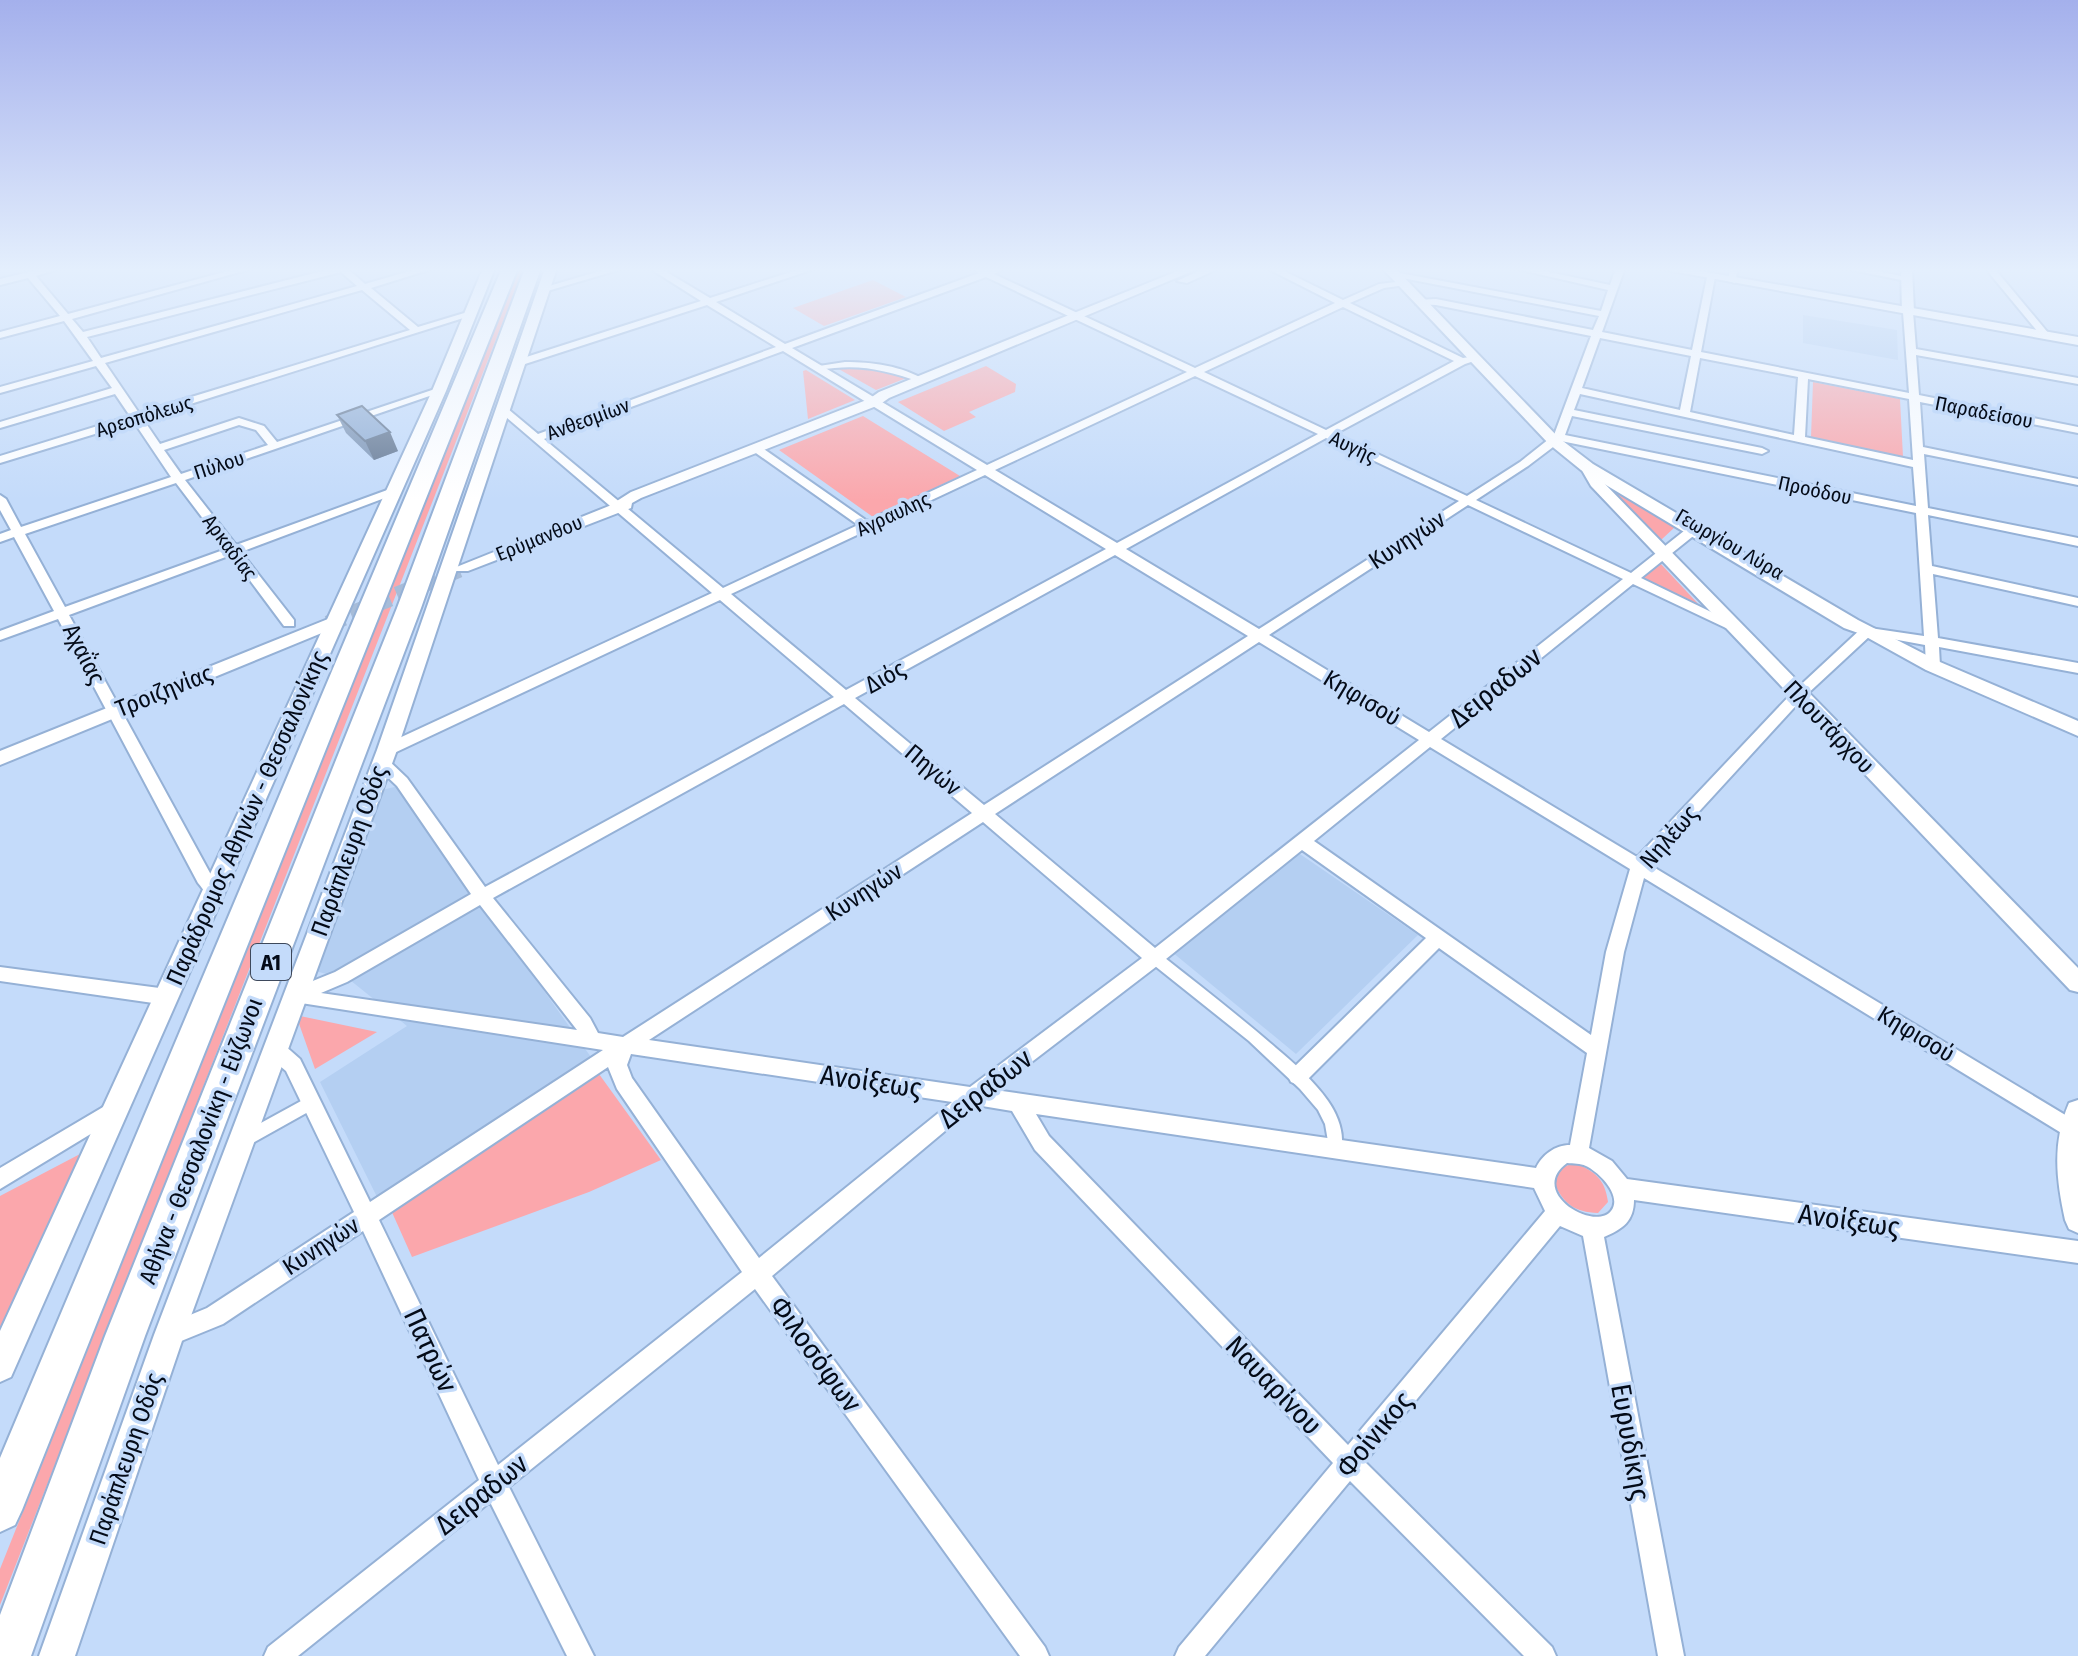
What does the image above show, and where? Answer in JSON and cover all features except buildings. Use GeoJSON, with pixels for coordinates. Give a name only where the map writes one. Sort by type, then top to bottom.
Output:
{"type":"FeatureCollection","features":[{"type":"Feature","properties":{"kind":"highway","name":"Αθήνα - Θεσσαλονίκη - Εύζωνοι"},"geometry":{"type":"LineString","coordinates":[[0,1510],[503,345]]}},
{"type":"Feature","properties":{"kind":"highway","name":"Αθήνα - Θεσσαλονίκη - Εύζωνοι"},"geometry":{"type":"LineString","coordinates":[[8,1656],[125,1336],[409,608],[507,345]]}},
{"type":"Feature","properties":{"kind":"main road","name":"Παράδρομος Αθηνών - Θεσσαλονίκης"},"geometry":{"type":"LineString","coordinates":[[0,1366],[458,345]]}},
{"type":"Feature","properties":{"kind":"main road","name":"Παράπλευρη Οδός"},"geometry":{"type":"LineString","coordinates":[[57,1656],[169,1335],[384,756],[521,362],[523,345]]}},
{"type":"Feature","properties":{"kind":"main road","name":"Γεωργίου Λύρα"},"geometry":{"type":"LineString","coordinates":[[1456,345],[1587,467],[1695,528],[1851,624],[1868,630],[1933,666],[2078,729]]}},
{"type":"Feature","properties":{"kind":"street","name":"Αρκαδίας"},"geometry":{"type":"LineString","coordinates":[[86,345],[178,478],[289,623]]}},
{"type":"Feature","properties":{"kind":"street"},"geometry":{"type":"LineString","coordinates":[[0,390],[158,345]]}},
{"type":"Feature","properties":{"kind":"street","name":"Αρεοπόλεως"},"geometry":{"type":"LineString","coordinates":[[0,460],[371,345]]}},
{"type":"Feature","properties":{"kind":"street"},"geometry":{"type":"LineString","coordinates":[[521,362],[574,345]]}},
{"type":"Feature","properties":{"kind":"street","name":"Κηφισού"},"geometry":{"type":"LineString","coordinates":[[781,345],[1639,866],[2074,1120]]}},
{"type":"Feature","properties":{"kind":"street","name":"Ανθεσμίων"},"geometry":{"type":"LineString","coordinates":[[536,438],[788,345]]}},
{"type":"Feature","properties":{"kind":"street","name":"Ερύμανθου"},"geometry":{"type":"LineString","coordinates":[[462,568],[616,507],[644,500],[697,479],[757,449],[1011,345]]}},
{"type":"Feature","properties":{"kind":"street","name":"Ερύμανθου"},"geometry":{"type":"LineString","coordinates":[[874,402],[891,400],[1018,345]]}},
{"type":"Feature","properties":{"kind":"street","name":"Αυγής"},"geometry":{"type":"LineString","coordinates":[[1138,345],[1731,625]]}},
{"type":"Feature","properties":{"kind":"street","name":"Αγραυλης"},"geometry":{"type":"LineString","coordinates":[[384,756],[1252,345]]}},
{"type":"Feature","properties":{"kind":"street"},"geometry":{"type":"LineString","coordinates":[[1436,345],[1468,360]]}},
{"type":"Feature","properties":{"kind":"street"},"geometry":{"type":"LineString","coordinates":[[1556,439],[1591,345]]}},
{"type":"Feature","properties":{"kind":"street","name":"Παραδείσου"},"geometry":{"type":"LineString","coordinates":[[1646,345],[2078,430]]}},
{"type":"Feature","properties":{"kind":"street"},"geometry":{"type":"LineString","coordinates":[[1684,414],[1697,345]]}},
{"type":"Feature","properties":{"kind":"street"},"geometry":{"type":"LineString","coordinates":[[1911,345],[1933,666]]}},
{"type":"Feature","properties":{"kind":"street"},"geometry":{"type":"LineString","coordinates":[[1911,351],[2078,381]]}},
{"type":"Feature","properties":{"kind":"street","name":"Διός"},"geometry":{"type":"LineString","coordinates":[[294,996],[341,977],[482,896],[1326,434],[1468,360]]}},
{"type":"Feature","properties":{"kind":"street"},"geometry":{"type":"LineString","coordinates":[[819,368],[869,364],[921,380]]}},
{"type":"Feature","properties":{"kind":"street"},"geometry":{"type":"LineString","coordinates":[[1799,439],[1803,376]]}},
{"type":"Feature","properties":{"kind":"street"},"geometry":{"type":"LineString","coordinates":[[0,425],[117,390]]}},
{"type":"Feature","properties":{"kind":"street"},"geometry":{"type":"LineString","coordinates":[[1575,390],[1918,465]]}},
{"type":"Feature","properties":{"kind":"street","name":"Πύλου"},"geometry":{"type":"LineString","coordinates":[[0,538],[439,391]]}},
{"type":"Feature","properties":{"kind":"street","name":"Πηγών"},"geometry":{"type":"LineString","coordinates":[[504,411],[1298,1076],[1321,1102],[1332,1122],[1335,1148]]}},
{"type":"Feature","properties":{"kind":"street"},"geometry":{"type":"LineString","coordinates":[[1568,412],[1762,451]]}},
{"type":"Feature","properties":{"kind":"street"},"geometry":{"type":"LineString","coordinates":[[159,448],[239,421],[260,428],[275,446]]}},
{"type":"Feature","properties":{"kind":"street","name":"Κυνηγών"},"geometry":{"type":"LineString","coordinates":[[169,1335],[215,1316],[626,1045],[1467,501],[1556,439]]}},
{"type":"Feature","properties":{"kind":"street","name":"Προόδου"},"geometry":{"type":"LineString","coordinates":[[1556,439],[2078,542]]}},
{"type":"Feature","properties":{"kind":"street"},"geometry":{"type":"LineString","coordinates":[[757,449],[867,526]]}},
{"type":"Feature","properties":{"kind":"street"},"geometry":{"type":"LineString","coordinates":[[1917,449],[2078,482]]}},
{"type":"Feature","properties":{"kind":"street","name":"Πλουτάρχου"},"geometry":{"type":"LineString","coordinates":[[1587,467],[1596,483],[1731,625],[2078,983]]}},
{"type":"Feature","properties":{"kind":"street"},"geometry":{"type":"LineString","coordinates":[[0,636],[394,491]]}},
{"type":"Feature","properties":{"kind":"street","name":"Αχαΐας"},"geometry":{"type":"LineString","coordinates":[[0,499],[204,878],[215,892]]}},
{"type":"Feature","properties":{"kind":"street","name":"Δειραδων"},"geometry":{"type":"LineString","coordinates":[[277,1656],[757,1274],[973,1096],[1155,958],[1695,528]]}},
{"type":"Feature","properties":{"kind":"street"},"geometry":{"type":"LineString","coordinates":[[1925,568],[2078,602]]}},
{"type":"Feature","properties":{"kind":"street","name":"Τροιζηνίας"},"geometry":{"type":"LineString","coordinates":[[0,758],[328,624]]}},
{"type":"Feature","properties":{"kind":"street"},"geometry":{"type":"LineString","coordinates":[[1868,630],[2078,668]]}},
{"type":"Feature","properties":{"kind":"street","name":"Νηλέως"},"geometry":{"type":"LineString","coordinates":[[1578,1154],[1615,952],[1639,866],[1798,695],[1868,630]]}},
{"type":"Feature","properties":{"kind":"street"},"geometry":{"type":"LineString","coordinates":[[384,756],[482,896],[583,1024],[592,1040]]}},
{"type":"Feature","properties":{"kind":"street"},"geometry":{"type":"LineString","coordinates":[[1302,841],[1596,1049]]}},
{"type":"Feature","properties":{"kind":"street"},"geometry":{"type":"LineString","coordinates":[[1298,1076],[1439,937]]}},
{"type":"Feature","properties":{"kind":"street"},"geometry":{"type":"LineString","coordinates":[[0,974],[167,997]]}},
{"type":"Feature","properties":{"kind":"street","name":"Ανοίξεως"},"geometry":{"type":"LineString","coordinates":[[294,996],[1542,1179]]}},
{"type":"Feature","properties":{"kind":"street","name":"Φιλοσόφων"},"geometry":{"type":"LineString","coordinates":[[626,1045],[617,1065],[624,1083],[757,1274],[1036,1656]]}},
{"type":"Feature","properties":{"kind":"street","name":"Πατρών"},"geometry":{"type":"LineString","coordinates":[[275,1050],[293,1065],[312,1102],[494,1484],[581,1656]]}},
{"type":"Feature","properties":{"kind":"street"},"geometry":{"type":"LineString","coordinates":[[241,1142],[312,1102]]}},
{"type":"Feature","properties":{"kind":"street","name":"Ναυαρίνου"},"geometry":{"type":"LineString","coordinates":[[1018,1102],[1042,1143],[1349,1463],[1543,1656]]}},
{"type":"Feature","properties":{"kind":"street"},"geometry":{"type":"LineString","coordinates":[[0,1179],[115,1109]]}},
{"type":"Feature","properties":{"kind":"street"},"geometry":{"type":"LineString","coordinates":[[2074,1120],[2071,1186],[2078,1220]]}},
{"type":"Feature","properties":{"kind":"street"},"geometry":{"type":"LineString","coordinates":[[1564,1154],[1578,1154],[1604,1166],[1621,1188],[1624,1200],[1616,1221],[1592,1228],[1580,1225],[1558,1212],[1544,1190],[1542,1179],[1545,1167],[1564,1154]]}},
{"type":"Feature","properties":{"kind":"street","name":"Ανοίξεως"},"geometry":{"type":"LineString","coordinates":[[1621,1188],[2078,1252]]}},
{"type":"Feature","properties":{"kind":"street","name":"Φοίνικος"},"geometry":{"type":"LineString","coordinates":[[1188,1656],[1558,1212]]}},
{"type":"Feature","properties":{"kind":"street","name":"Ευρυδίκης"},"geometry":{"type":"LineString","coordinates":[[1592,1228],[1671,1656]]}},
{"type":"Feature","properties":{"kind":"shaded area"},"geometry":{"type":"Polygon","coordinates":[[[488,345],[494,345],[0,1605],[0,1569],[488,345]]]}},
{"type":"Feature","properties":{"kind":"shaded area"},"geometry":{"type":"Polygon","coordinates":[[[1816,345],[1898,345],[1898,360],[1816,345]]]}},
{"type":"Feature","properties":{"kind":"shaded area"},"geometry":{"type":"Polygon","coordinates":[[[864,366],[909,377],[876,390],[835,367],[864,366]]]}},
{"type":"Feature","properties":{"kind":"shaded area"},"geometry":{"type":"Polygon","coordinates":[[[986,366],[1016,384],[1015,392],[969,412],[976,417],[944,431],[898,402],[986,366]]]}},
{"type":"Feature","properties":{"kind":"shaded area"},"geometry":{"type":"Polygon","coordinates":[[[803,371],[855,400],[808,419],[803,371]]]}},
{"type":"Feature","properties":{"kind":"shaded area"},"geometry":{"type":"Polygon","coordinates":[[[1813,382],[1900,399],[1903,457],[1811,437],[1813,382]]]}},
{"type":"Feature","properties":{"kind":"shaded area"},"geometry":{"type":"Polygon","coordinates":[[[863,416],[960,476],[873,517],[779,450],[863,416]]]}},
{"type":"Feature","properties":{"kind":"shaded area"},"geometry":{"type":"Polygon","coordinates":[[[1612,490],[1675,527],[1661,540],[1612,490]]]}},
{"type":"Feature","properties":{"kind":"shaded area"},"geometry":{"type":"Polygon","coordinates":[[[1659,562],[1702,608],[1634,579],[1659,562]]]}},
{"type":"Feature","properties":{"kind":"shaded area"},"geometry":{"type":"Polygon","coordinates":[[[399,786],[593,1060],[378,1199],[320,1082],[407,1026],[350,980],[311,970],[377,791],[399,786]]]}},
{"type":"Feature","properties":{"kind":"shaded area"},"geometry":{"type":"Polygon","coordinates":[[[1297,852],[1418,935],[1296,1054],[1172,952],[1297,852]]]}},
{"type":"Feature","properties":{"kind":"shaded area"},"geometry":{"type":"Polygon","coordinates":[[[300,1016],[377,1032],[315,1069],[297,1018],[300,1016]]]}},
{"type":"Feature","properties":{"kind":"shaded area"},"geometry":{"type":"Polygon","coordinates":[[[599,1074],[661,1160],[589,1192],[412,1257],[391,1210],[599,1074]]]}},
{"type":"Feature","properties":{"kind":"shaded area"},"geometry":{"type":"Polygon","coordinates":[[[80,1154],[0,1328],[0,1196],[80,1154]]]}},
{"type":"Feature","properties":{"kind":"shaded area"},"geometry":{"type":"Polygon","coordinates":[[[1574,1163],[1593,1173],[1604,1187],[1608,1202],[1598,1213],[1571,1206],[1554,1183],[1558,1169],[1574,1163]]]}},
{"type":"Feature","properties":{"kind":"tunnel"},"geometry":{"type":"LineString","coordinates":[[328,624],[462,568]]}}]}
